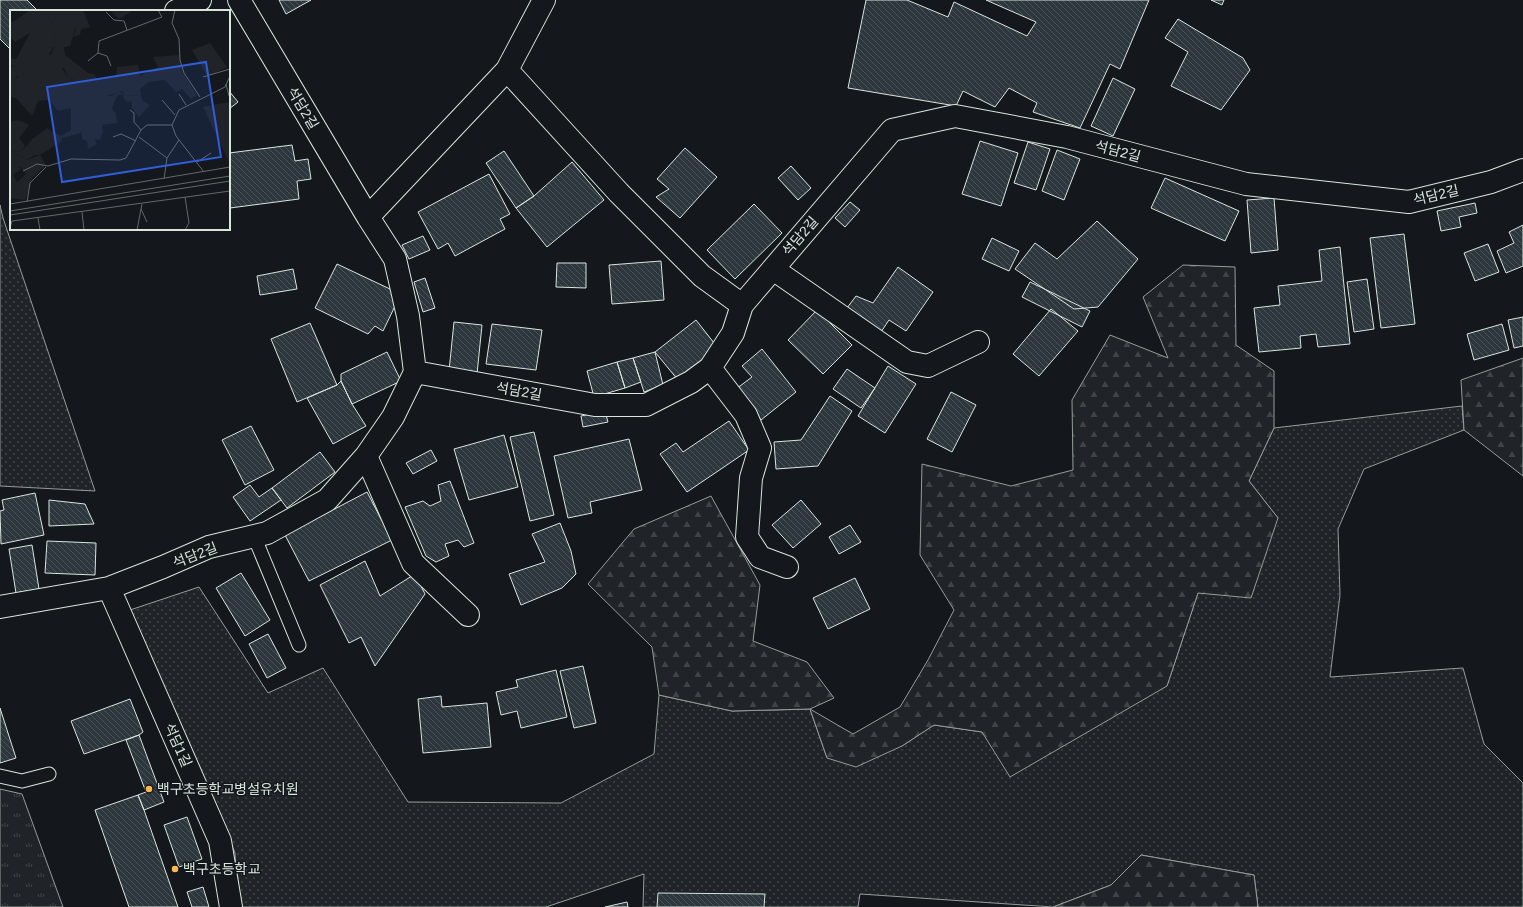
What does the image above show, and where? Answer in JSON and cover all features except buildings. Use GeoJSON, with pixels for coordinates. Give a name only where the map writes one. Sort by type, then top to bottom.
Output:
{"type":"FeatureCollection","features":[{"type":"Feature","properties":{"kind":"street"},"geometry":{"type":"LineString","coordinates":[[178,10],[200,0]]}},
{"type":"Feature","properties":{"kind":"street","name":"석담2길"},"geometry":{"type":"LineString","coordinates":[[0,607],[109,588],[209,547],[267,533],[327,500],[366,456],[393,417],[415,372],[408,316],[396,259],[368,217],[239,0]]}},
{"type":"Feature","properties":{"kind":"street"},"geometry":{"type":"LineString","coordinates":[[368,217],[507,70],[544,0]]}},
{"type":"Feature","properties":{"kind":"street"},"geometry":{"type":"LineString","coordinates":[[507,70],[619,193],[702,276],[742,305]]}},
{"type":"Feature","properties":{"kind":"street","name":"석담2길"},"geometry":{"type":"LineString","coordinates":[[415,372],[595,405],[646,404],[691,382],[710,368],[733,333],[742,305],[892,130],[955,116],[1067,137],[1246,184],[1409,202],[1491,182],[1523,170]]}},
{"type":"Feature","properties":{"kind":"street","name":"석담2길"},"geometry":{"type":"LineString","coordinates":[[772,269],[907,362],[928,366],[978,342]]}},
{"type":"Feature","properties":{"kind":"street"},"geometry":{"type":"LineString","coordinates":[[710,368],[746,415],[760,448],[751,478],[747,537],[760,558],[787,567]]}},
{"type":"Feature","properties":{"kind":"street"},"geometry":{"type":"LineString","coordinates":[[366,456],[413,563],[468,615]]}},
{"type":"Feature","properties":{"kind":"street","name":"석담1길"},"geometry":{"type":"LineString","coordinates":[[109,588],[220,841],[231,907]]}},
{"type":"Feature","properties":{"kind":"lane"},"geometry":{"type":"LineString","coordinates":[[254,536],[299,645]]}},
{"type":"Feature","properties":{"kind":"lane"},"geometry":{"type":"LineString","coordinates":[[0,776],[22,781],[49,774]]}},
{"type":"Feature","properties":{"kind":"green space"},"geometry":{"type":"Polygon","coordinates":[[[0,205],[3,218],[95,491],[0,486],[0,205]]]}},
{"type":"Feature","properties":{"kind":"green space"},"geometry":{"type":"Polygon","coordinates":[[[1183,265],[1235,267],[1236,345],[1274,371],[1274,428],[1249,481],[1278,518],[1251,598],[1198,593],[1167,686],[1010,777],[982,732],[934,725],[902,746],[856,767],[827,758],[810,709],[853,734],[900,707],[928,660],[954,610],[920,555],[922,464],[1011,486],[1073,470],[1072,400],[1110,335],[1168,358],[1143,297],[1183,265]]]}},
{"type":"Feature","properties":{"kind":"green space"},"geometry":{"type":"Polygon","coordinates":[[[1523,358],[1523,476],[1464,430],[1461,380],[1523,358]]]}},
{"type":"Feature","properties":{"kind":"green space"},"geometry":{"type":"Polygon","coordinates":[[[1462,406],[1464,430],[1364,469],[1338,529],[1340,595],[1330,677],[1463,668],[1484,744],[1523,783],[1523,907],[1258,907],[1254,875],[1141,855],[1111,885],[1053,907],[860,894],[858,907],[643,907],[644,874],[546,907],[238,907],[235,853],[130,610],[199,587],[268,693],[323,668],[408,802],[561,803],[654,754],[659,695],[732,711],[810,709],[827,758],[902,746],[934,725],[982,732],[1167,686],[1198,593],[1278,518],[1249,481],[1274,428],[1462,406]]]}},
{"type":"Feature","properties":{"kind":"green space"},"geometry":{"type":"Polygon","coordinates":[[[711,496],[760,585],[753,641],[807,662],[834,698],[810,709],[732,711],[659,695],[652,647],[588,584],[634,529],[711,496]]]}},
{"type":"Feature","properties":{"kind":"green space"},"geometry":{"type":"Polygon","coordinates":[[[0,789],[22,794],[63,907],[0,907],[0,789]]]}},
{"type":"Feature","properties":{"kind":"green space"},"geometry":{"type":"Polygon","coordinates":[[[1141,855],[1254,875],[1258,907],[1053,907],[1111,885],[1141,855]]]}},
{"type":"Feature","properties":{"kind":"place","name":"백구초등학교병설유치원"},"geometry":{"type":"Point","coordinates":[149,789]}},
{"type":"Feature","properties":{"kind":"place","name":"백구초등학교"},"geometry":{"type":"Point","coordinates":[175,869]}}]}
